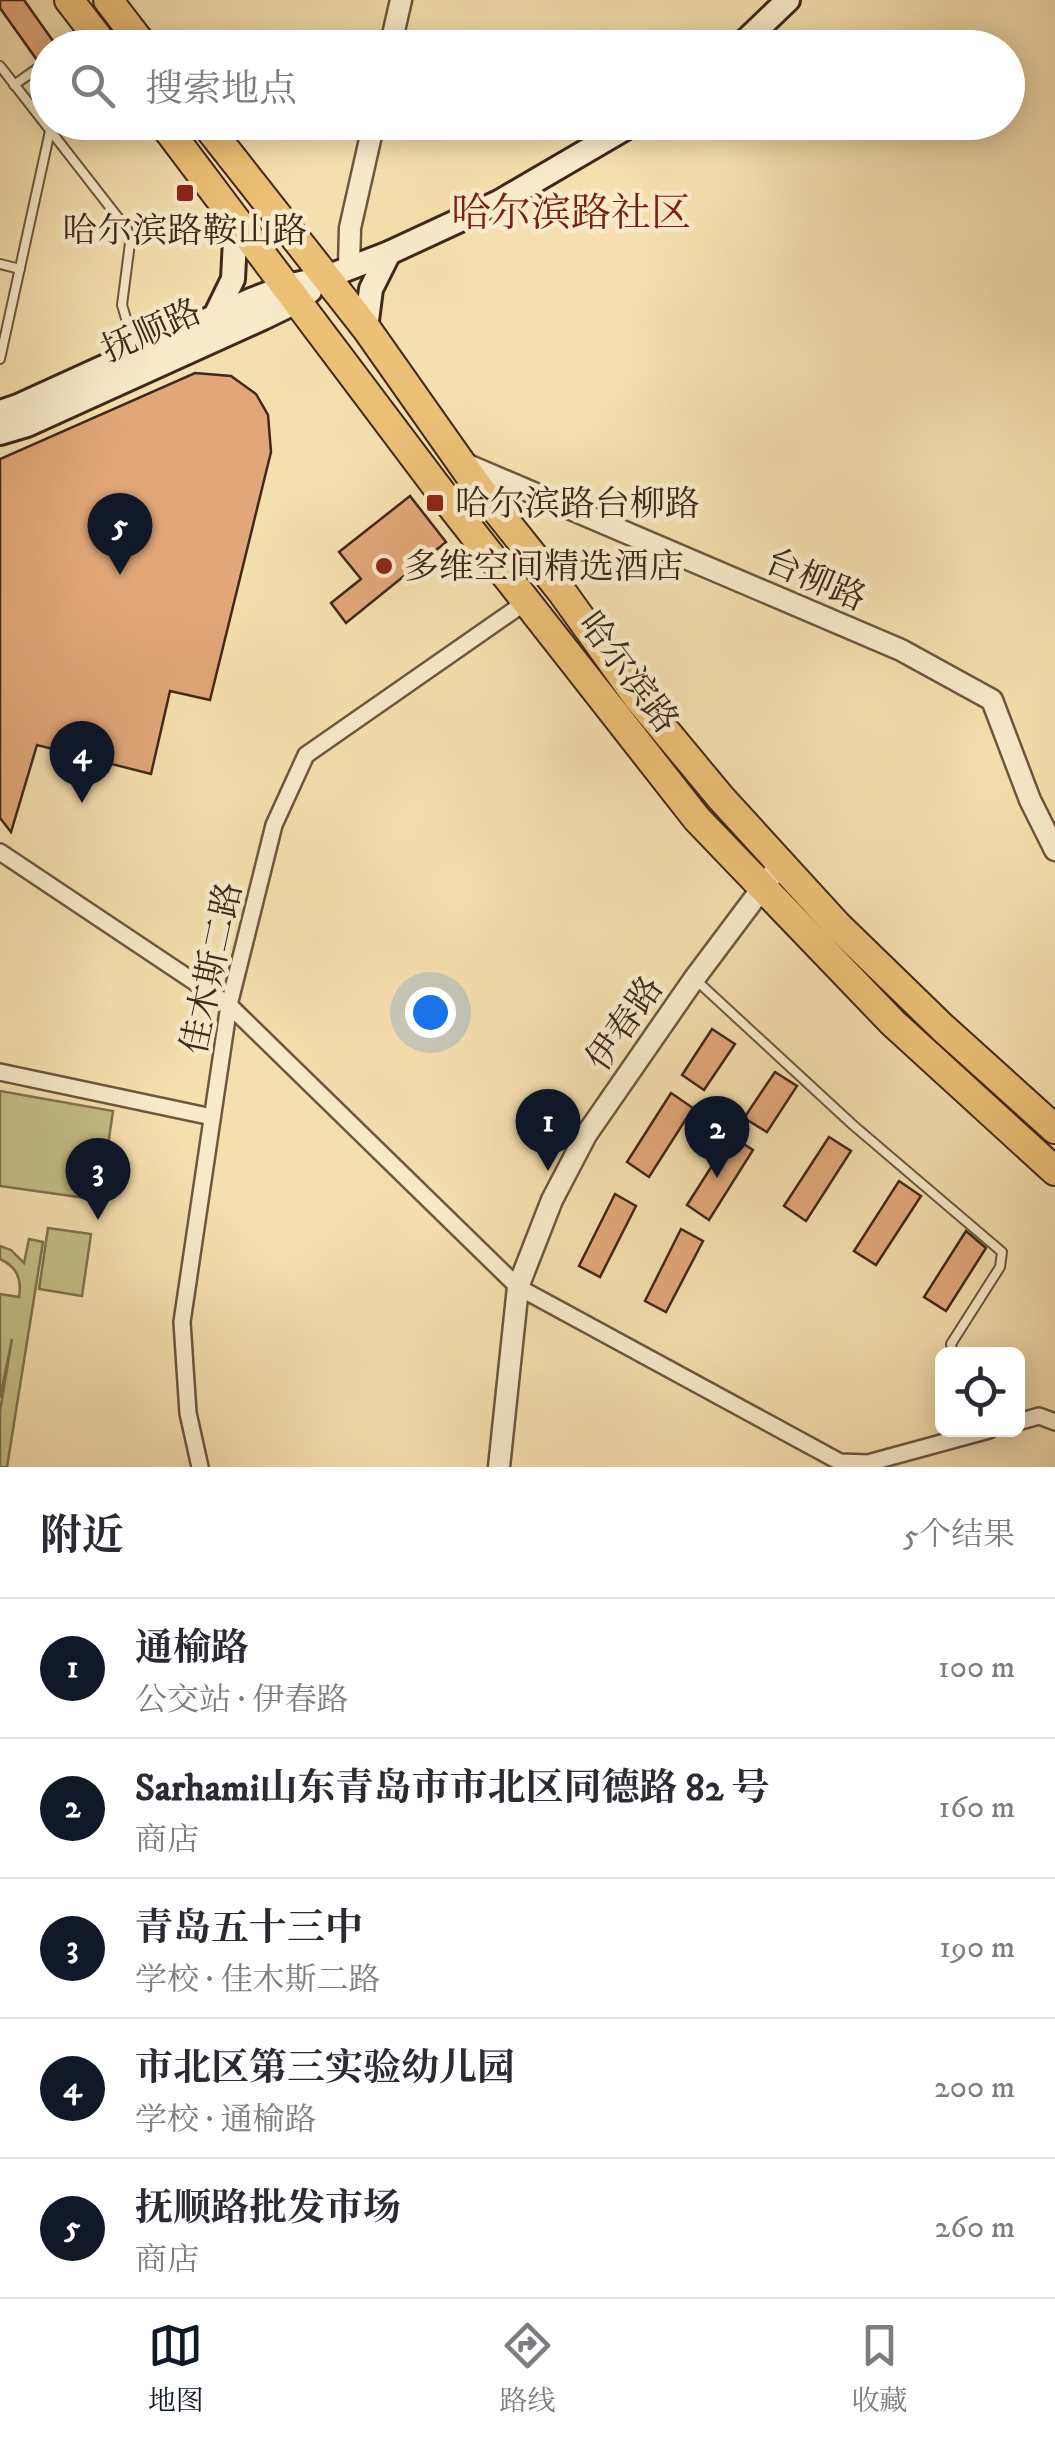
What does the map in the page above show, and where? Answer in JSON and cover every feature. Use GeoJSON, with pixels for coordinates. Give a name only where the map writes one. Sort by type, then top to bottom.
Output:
{"type":"FeatureCollection","features":[{"type":"Feature","properties":{"kind":"highway"},"geometry":{"type":"LineString","coordinates":[[69,0],[93,30]]}},
{"type":"Feature","properties":{"kind":"highway"},"geometry":{"type":"LineString","coordinates":[[108,0],[131,30]]}},
{"type":"Feature","properties":{"kind":"highway","name":"哈尔滨路"},"geometry":{"type":"LineString","coordinates":[[176,140],[446,499],[697,820],[892,1023],[1055,1170]]}},
{"type":"Feature","properties":{"kind":"highway","name":"哈尔滨路"},"geometry":{"type":"LineString","coordinates":[[220,140],[336,273],[366,328],[461,462],[638,698],[837,925],[1055,1129]]}},
{"type":"Feature","properties":{"kind":"main road"},"geometry":{"type":"LineString","coordinates":[[757,30],[788,0]]}},
{"type":"Feature","properties":{"kind":"main road","name":"抚顺路"},"geometry":{"type":"LineString","coordinates":[[0,432],[27,425],[293,293],[499,202],[605,140]]}},
{"type":"Feature","properties":{"kind":"main road"},"geometry":{"type":"LineString","coordinates":[[214,318],[233,279],[236,220]]}},
{"type":"Feature","properties":{"kind":"main road"},"geometry":{"type":"LineString","coordinates":[[366,328],[371,289],[389,253]]}},
{"type":"Feature","properties":{"kind":"main road","name":"抚顺路"},"geometry":{"type":"LineString","coordinates":[[0,412],[214,318],[293,293]]}},
{"type":"Feature","properties":{"kind":"street"},"geometry":{"type":"LineString","coordinates":[[394,30],[401,0]]}},
{"type":"Feature","properties":{"kind":"street"},"geometry":{"type":"LineString","coordinates":[[336,273],[370,140]]}},
{"type":"Feature","properties":{"kind":"street","name":"台柳路"},"geometry":{"type":"LineString","coordinates":[[461,462],[901,650],[992,700],[1030,800],[1055,850]]}},
{"type":"Feature","properties":{"kind":"street","name":"佳木斯二路"},"geometry":{"type":"LineString","coordinates":[[200,1467],[188,1414],[182,1322],[228,1005],[274,825],[306,756],[527,601]]}},
{"type":"Feature","properties":{"kind":"street"},"geometry":{"type":"LineString","coordinates":[[0,852],[228,1005],[518,1286],[840,1462],[868,1463],[953,1437]]}},
{"type":"Feature","properties":{"kind":"street","name":"伊春路"},"geometry":{"type":"LineString","coordinates":[[499,1467],[518,1286],[552,1200],[586,1136],[694,979],[781,863]]}},
{"type":"Feature","properties":{"kind":"street"},"geometry":{"type":"LineString","coordinates":[[0,1072],[212,1117]]}},
{"type":"Feature","properties":{"kind":"street"},"geometry":{"type":"LineString","coordinates":[[1025,1420],[1038,1416],[1055,1422]]}},
{"type":"Feature","properties":{"kind":"lane"},"geometry":{"type":"LineString","coordinates":[[0,66],[30,105]]}},
{"type":"Feature","properties":{"kind":"lane"},"geometry":{"type":"LineString","coordinates":[[14,85],[30,73]]}},
{"type":"Feature","properties":{"kind":"lane"},"geometry":{"type":"LineString","coordinates":[[0,359],[48,140]]}},
{"type":"Feature","properties":{"kind":"lane"},"geometry":{"type":"LineString","coordinates":[[57,140],[129,236],[122,305],[137,353]]}},
{"type":"Feature","properties":{"kind":"lane"},"geometry":{"type":"LineString","coordinates":[[0,264],[20,269]]}},
{"type":"Feature","properties":{"kind":"lane"},"geometry":{"type":"LineString","coordinates":[[694,979],[853,1125],[1002,1252],[1000,1267],[952,1347]]}},
{"type":"Feature","properties":{"kind":"shaded area"},"geometry":{"type":"Polygon","coordinates":[[[0,1091],[113,1111],[100,1200],[0,1186],[0,1091]]]}},
{"type":"Feature","properties":{"kind":"shaded area"},"geometry":{"type":"Polygon","coordinates":[[[48,1228],[91,1234],[82,1296],[39,1289],[48,1228]]]}},
{"type":"Feature","properties":{"kind":"shaded area"},"geometry":{"type":"Polygon","coordinates":[[[29,1239],[43,1242],[7,1467],[0,1467],[0,1411],[12,1339],[0,1398],[0,1294],[19,1297],[20,1291],[14,1270],[0,1259],[0,1246],[11,1250],[24,1263],[29,1239]]]}},
{"type":"Feature","properties":{"kind":"building"},"geometry":{"type":"Polygon","coordinates":[[[0,0],[24,0],[45,30],[30,30],[30,50],[0,8],[0,0]]]}},
{"type":"Feature","properties":{"kind":"building"},"geometry":{"type":"Polygon","coordinates":[[[195,373],[231,376],[256,394],[268,415],[271,452],[210,700],[170,691],[151,774],[37,745],[11,832],[0,818],[0,459],[195,373]]]}},
{"type":"Feature","properties":{"kind":"building","name":"多维空间精选酒店"},"geometry":{"type":"Polygon","coordinates":[[[410,496],[446,542],[346,623],[331,603],[361,579],[339,552],[410,496]]]}},
{"type":"Feature","properties":{"kind":"building"},"geometry":{"type":"Polygon","coordinates":[[[712,1029],[735,1044],[704,1090],[682,1075],[712,1029]]]}},
{"type":"Feature","properties":{"kind":"building"},"geometry":{"type":"Polygon","coordinates":[[[775,1072],[797,1086],[767,1132],[744,1118],[775,1072]]]}},
{"type":"Feature","properties":{"kind":"building"},"geometry":{"type":"Polygon","coordinates":[[[671,1093],[693,1108],[649,1177],[627,1162],[671,1093]]]}},
{"type":"Feature","properties":{"kind":"building"},"geometry":{"type":"Polygon","coordinates":[[[731,1136],[753,1150],[709,1220],[687,1205],[731,1136]]]}},
{"type":"Feature","properties":{"kind":"building"},"geometry":{"type":"Polygon","coordinates":[[[829,1137],[851,1151],[806,1221],[784,1206],[829,1137]]]}},
{"type":"Feature","properties":{"kind":"building"},"geometry":{"type":"Polygon","coordinates":[[[899,1181],[921,1196],[876,1265],[854,1251],[899,1181]]]}},
{"type":"Feature","properties":{"kind":"building"},"geometry":{"type":"Polygon","coordinates":[[[615,1194],[636,1206],[600,1277],[579,1266],[615,1194]]]}},
{"type":"Feature","properties":{"kind":"building"},"geometry":{"type":"Polygon","coordinates":[[[681,1229],[703,1241],[666,1312],[645,1301],[681,1229]]]}},
{"type":"Feature","properties":{"kind":"building"},"geometry":{"type":"Polygon","coordinates":[[[966,1231],[986,1248],[946,1311],[924,1297],[966,1231]]]}},
{"type":"Feature","properties":{"kind":"place","name":"哈尔滨路鞍山路"},"geometry":{"type":"Point","coordinates":[185,193]}},
{"type":"Feature","properties":{"kind":"place","name":"哈尔滨路台柳路"},"geometry":{"type":"Point","coordinates":[435,503]}},
{"type":"Feature","properties":{"kind":"place","name":"多维空间精选酒店"},"geometry":{"type":"Point","coordinates":[384,566]}},
{"type":"Feature","properties":{"kind":"place","name":"抚顺路批发市场"},"geometry":{"type":"Point","coordinates":[120,575]}},
{"type":"Feature","properties":{"kind":"place","name":"市北区第三实验幼儿园"},"geometry":{"type":"Point","coordinates":[82,803]}},
{"type":"Feature","properties":{"kind":"place","name":"通榆路"},"geometry":{"type":"Point","coordinates":[548,1171]}},
{"type":"Feature","properties":{"kind":"place","name":"Sarhami山东青岛市市北区同德路 82 号"},"geometry":{"type":"Point","coordinates":[717,1178]}},
{"type":"Feature","properties":{"kind":"place","name":"青岛五十三中"},"geometry":{"type":"Point","coordinates":[98,1220]}},
{"type":"Feature","properties":{"kind":"district","name":"哈尔滨路社区"},"geometry":{"type":"Point","coordinates":[571,212]}}]}
